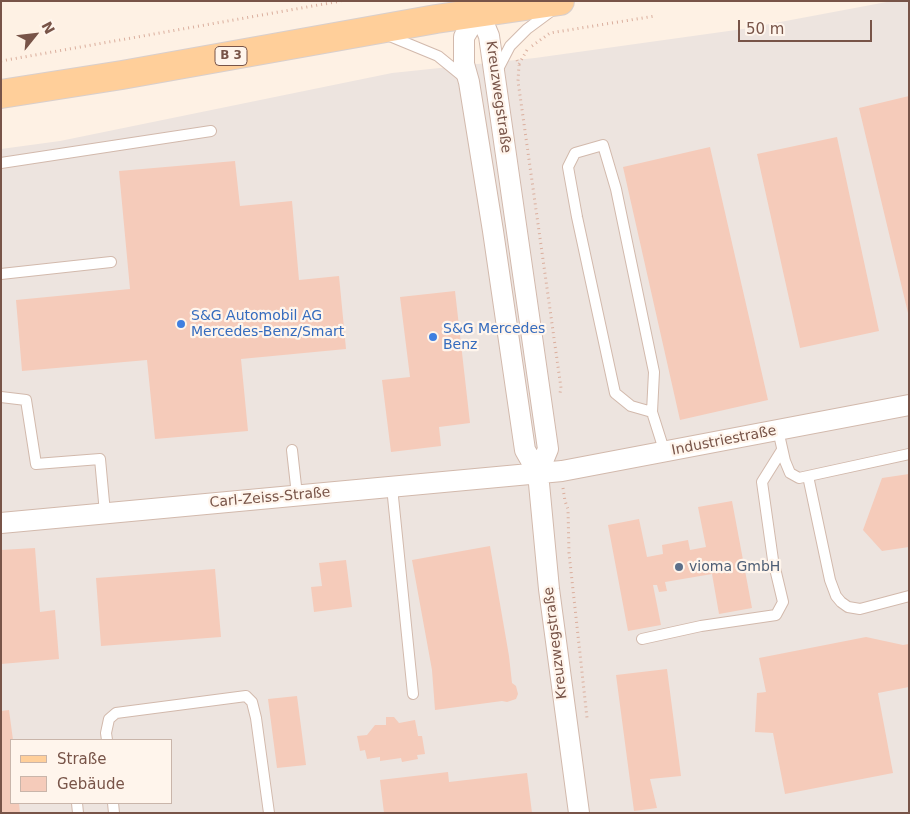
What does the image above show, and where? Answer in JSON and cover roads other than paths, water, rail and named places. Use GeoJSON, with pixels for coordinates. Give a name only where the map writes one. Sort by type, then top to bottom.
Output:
{"type":"FeatureCollection","features":[{"type":"Feature","properties":{"kind":"main road","name":"B 3"},"geometry":{"type":"LineString","coordinates":[[1,94],[374,31],[479,7],[560,1]]}},
{"type":"Feature","properties":{"kind":"street","name":"Kreuzwegstraße"},"geometry":{"type":"LineString","coordinates":[[479,7],[489,36],[495,74],[548,449],[538,473]]}},
{"type":"Feature","properties":{"kind":"street","name":"Kreuzwegstraße"},"geometry":{"type":"LineString","coordinates":[[479,7],[464,37],[464,64],[469,82],[493,231],[525,450],[538,473],[549,589],[578,813]]}},
{"type":"Feature","properties":{"kind":"street","name":"Industriestraße"},"geometry":{"type":"LineString","coordinates":[[538,473],[562,471],[909,405]]}},
{"type":"Feature","properties":{"kind":"street","name":"Carl-Zeiss-Straße"},"geometry":{"type":"LineString","coordinates":[[1,522],[538,473]]}},
{"type":"Feature","properties":{"kind":"lane"},"geometry":{"type":"LineString","coordinates":[[495,74],[510,46],[527,29],[564,1]]}},
{"type":"Feature","properties":{"kind":"lane"},"geometry":{"type":"LineString","coordinates":[[374,31],[438,56],[469,82]]}},
{"type":"Feature","properties":{"kind":"lane"},"geometry":{"type":"LineString","coordinates":[[1,163],[211,131]]}},
{"type":"Feature","properties":{"kind":"lane"},"geometry":{"type":"LineString","coordinates":[[652,412],[630,406],[615,393],[568,167],[575,153],[603,145],[616,189],[654,372],[652,412],[665,452]]}},
{"type":"Feature","properties":{"kind":"lane"},"geometry":{"type":"LineString","coordinates":[[1,274],[111,262]]}},
{"type":"Feature","properties":{"kind":"lane"},"geometry":{"type":"LineString","coordinates":[[1,397],[26,400],[36,464],[100,459],[105,513]]}},
{"type":"Feature","properties":{"kind":"lane"},"geometry":{"type":"LineString","coordinates":[[778,430],[785,461],[790,473],[799,478],[909,454]]}},
{"type":"Feature","properties":{"kind":"lane"},"geometry":{"type":"LineString","coordinates":[[292,450],[297,496]]}},
{"type":"Feature","properties":{"kind":"lane"},"geometry":{"type":"LineString","coordinates":[[642,639],[701,626],[776,615],[783,602],[774,560],[762,482],[782,450]]}},
{"type":"Feature","properties":{"kind":"lane"},"geometry":{"type":"LineString","coordinates":[[808,476],[830,580],[836,596],[841,602],[848,607],[860,608],[909,596]]}},
{"type":"Feature","properties":{"kind":"lane"},"geometry":{"type":"LineString","coordinates":[[392,487],[413,694]]}},
{"type":"Feature","properties":{"kind":"lane"},"geometry":{"type":"LineString","coordinates":[[107,739],[109,719],[116,713],[246,696],[252,702],[256,718],[269,813]]}},
{"type":"Feature","properties":{"kind":"place","name":"S&G Automobil AG Mercedes-Benz/Smart"},"geometry":{"type":"Point","coordinates":[181,324]}},
{"type":"Feature","properties":{"kind":"place","name":"S&G Mercedes Benz"},"geometry":{"type":"Point","coordinates":[433,337]}},
{"type":"Feature","properties":{"kind":"place","name":"vioma GmbH"},"geometry":{"type":"Point","coordinates":[679,567]}}]}
